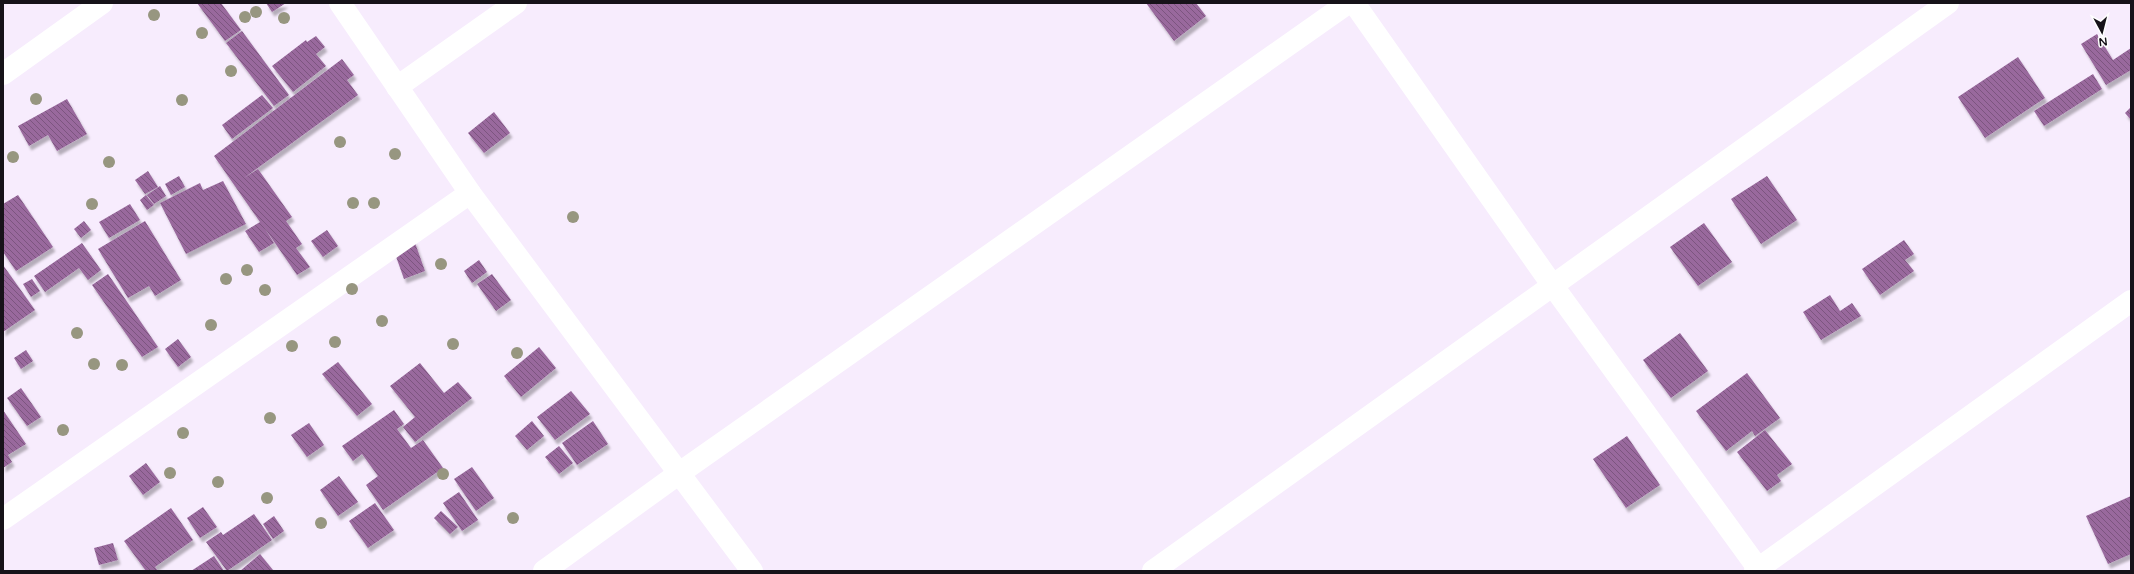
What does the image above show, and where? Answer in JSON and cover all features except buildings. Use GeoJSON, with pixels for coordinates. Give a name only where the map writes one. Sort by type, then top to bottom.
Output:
{"type":"FeatureCollection","features":[{"type":"Feature","properties":{"kind":"street"},"geometry":{"type":"LineString","coordinates":[[3,74],[102,3]]}},
{"type":"Feature","properties":{"kind":"street"},"geometry":{"type":"LineString","coordinates":[[340,3],[470,193],[681,472],[752,571]]}},
{"type":"Feature","properties":{"kind":"street"},"geometry":{"type":"LineString","coordinates":[[398,87],[516,3]]}},
{"type":"Feature","properties":{"kind":"street"},"geometry":{"type":"LineString","coordinates":[[544,571],[681,472],[1348,3]]}},
{"type":"Feature","properties":{"kind":"street"},"geometry":{"type":"LineString","coordinates":[[1354,3],[1553,286],[1758,570],[2131,301]]}},
{"type":"Feature","properties":{"kind":"street"},"geometry":{"type":"LineString","coordinates":[[1153,571],[1948,3]]}},
{"type":"Feature","properties":{"kind":"street"},"geometry":{"type":"LineString","coordinates":[[3,519],[470,193]]}}]}
